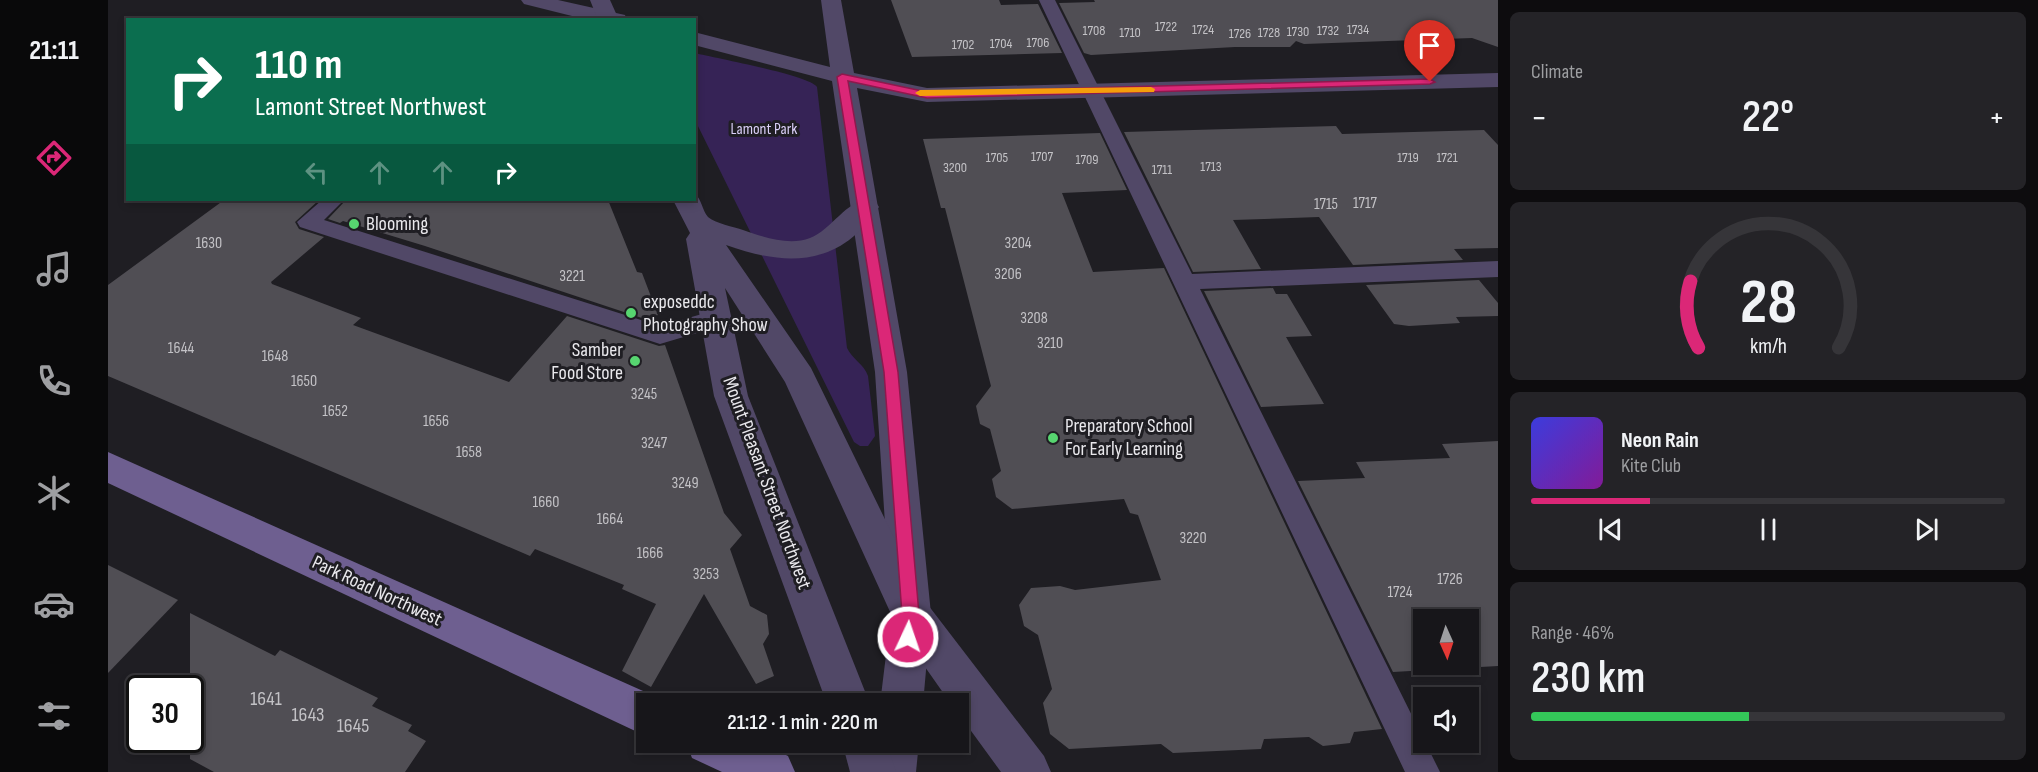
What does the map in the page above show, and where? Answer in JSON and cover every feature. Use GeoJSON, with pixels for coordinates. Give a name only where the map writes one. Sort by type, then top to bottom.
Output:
{"type":"FeatureCollection","features":[{"type":"Feature","properties":{"kind":"main road","name":"Park Road Northwest"},"geometry":{"type":"LineString","coordinates":[[108,467],[636,709]]}},
{"type":"Feature","properties":{"kind":"main road"},"geometry":{"type":"LineString","coordinates":[[731,753],[772,772]]}},
{"type":"Feature","properties":{"kind":"street"},"geometry":{"type":"LineString","coordinates":[[531,0],[609,14]]}},
{"type":"Feature","properties":{"kind":"street"},"geometry":{"type":"LineString","coordinates":[[831,0],[891,372],[911,614],[902,693]]}},
{"type":"Feature","properties":{"kind":"street"},"geometry":{"type":"LineString","coordinates":[[696,38],[787,60],[842,77],[927,95],[1498,80]]}},
{"type":"Feature","properties":{"kind":"street"},"geometry":{"type":"LineString","coordinates":[[692,211],[757,246],[800,249],[819,245],[836,236],[866,207]]}},
{"type":"Feature","properties":{"kind":"street"},"geometry":{"type":"LineString","coordinates":[[692,211],[799,377],[911,614],[1028,772]]}},
{"type":"Feature","properties":{"kind":"street","name":"Mount Pleasant Street Northwest"},"geometry":{"type":"LineString","coordinates":[[692,211],[731,396],[845,693]]}},
{"type":"Feature","properties":{"kind":"street"},"geometry":{"type":"LineString","coordinates":[[867,753],[873,772]]}},
{"type":"Feature","properties":{"kind":"street"},"geometry":{"type":"LineString","coordinates":[[893,772],[896,753]]}},
{"type":"Feature","properties":{"kind":"lane"},"geometry":{"type":"LineString","coordinates":[[1047,0],[1423,772]]}},
{"type":"Feature","properties":{"kind":"lane"},"geometry":{"type":"LineString","coordinates":[[333,201],[308,222],[660,335],[716,319]]}},
{"type":"Feature","properties":{"kind":"lane"},"geometry":{"type":"LineString","coordinates":[[1183,282],[1498,269]]}},
{"type":"Feature","properties":{"kind":"green space","name":"Lamont Park"},"geometry":{"type":"Polygon","coordinates":[[[696,53],[780,72],[810,82],[817,87],[847,348],[868,376],[875,436],[868,446],[860,446],[854,442],[696,122],[696,53]]]}},
{"type":"Feature","properties":{"kind":"building"},"geometry":{"type":"Polygon","coordinates":[[[891,0],[999,0],[1001,5],[1038,4],[1062,53],[912,57],[891,0]]]}},
{"type":"Feature","properties":{"kind":"building"},"geometry":{"type":"Polygon","coordinates":[[[1094,0],[1498,0],[1498,47],[1472,38],[1304,44],[1296,41],[1290,47],[1235,47],[1091,55],[1084,53],[1059,3],[1095,2],[1094,0]]]}},
{"type":"Feature","properties":{"kind":"building"},"geometry":{"type":"Polygon","coordinates":[[[1336,126],[1342,134],[1484,130],[1498,145],[1498,248],[1454,249],[1463,260],[1353,265],[1319,217],[1233,220],[1261,269],[1193,272],[1124,132],[1336,126]]]}},
{"type":"Feature","properties":{"kind":"building"},"geometry":{"type":"Polygon","coordinates":[[[1100,133],[1127,190],[1062,193],[1093,272],[1164,268],[1382,729],[1354,732],[1350,743],[1323,746],[1309,737],[1264,739],[1261,749],[1173,753],[1161,744],[1069,749],[1050,734],[1043,703],[1052,689],[1038,635],[1024,626],[1019,605],[1031,588],[1060,586],[1075,590],[1161,580],[1138,515],[1130,513],[1124,499],[1012,509],[996,497],[992,479],[1001,471],[990,429],[980,424],[976,406],[991,386],[945,208],[941,208],[923,139],[1100,133]]]}},
{"type":"Feature","properties":{"kind":"building"},"geometry":{"type":"Polygon","coordinates":[[[223,201],[318,201],[295,222],[299,229],[324,237],[271,282],[361,318],[353,325],[509,382],[567,316],[659,346],[665,345],[724,513],[742,535],[730,549],[750,606],[767,615],[769,634],[763,644],[774,676],[756,684],[704,594],[651,687],[622,671],[656,604],[622,589],[624,585],[535,549],[530,556],[108,376],[108,285],[223,201]]]}},
{"type":"Feature","properties":{"kind":"building"},"geometry":{"type":"Polygon","coordinates":[[[345,201],[608,201],[637,272],[642,273],[658,315],[655,316],[657,323],[425,246],[343,221],[340,223],[328,219],[345,201]]]}},
{"type":"Feature","properties":{"kind":"building"},"geometry":{"type":"Polygon","coordinates":[[[1479,280],[1498,303],[1498,316],[1456,317],[1460,323],[1409,326],[1394,324],[1366,285],[1479,280]]]}},
{"type":"Feature","properties":{"kind":"building"},"geometry":{"type":"Polygon","coordinates":[[[1273,288],[1276,294],[1287,294],[1312,336],[1286,337],[1324,404],[1261,407],[1204,291],[1273,288]]]}},
{"type":"Feature","properties":{"kind":"building"},"geometry":{"type":"Polygon","coordinates":[[[1498,441],[1498,666],[1479,667],[1479,609],[1413,609],[1413,671],[1393,672],[1298,481],[1365,478],[1356,462],[1450,458],[1442,444],[1498,441]]]}},
{"type":"Feature","properties":{"kind":"building"},"geometry":{"type":"Polygon","coordinates":[[[108,565],[178,600],[108,673],[108,565]]]}},
{"type":"Feature","properties":{"kind":"building"},"geometry":{"type":"Polygon","coordinates":[[[190,613],[275,656],[280,650],[378,698],[372,706],[412,725],[408,731],[426,741],[405,772],[214,772],[190,759],[190,753],[204,753],[204,675],[190,675],[190,613]]]}},
{"type":"Feature","properties":{"kind":"slow traffic"},"geometry":{"type":"LineString","coordinates":[[920,93],[927,95],[1151,89]]}},
{"type":"Feature","properties":{"kind":"place","name":"Blooming"},"geometry":{"type":"Point","coordinates":[354,224]}},
{"type":"Feature","properties":{"kind":"place","name":"exposeddc Photography Show"},"geometry":{"type":"Point","coordinates":[631,313]}},
{"type":"Feature","properties":{"kind":"place","name":"Samber Food Store"},"geometry":{"type":"Point","coordinates":[635,361]}},
{"type":"Feature","properties":{"kind":"place","name":"Preparatory School For Early Learning"},"geometry":{"type":"Point","coordinates":[1053,438]}},
{"type":"Feature","properties":{"kind":"route"},"geometry":{"type":"LineString","coordinates":[[908,637],[911,614],[891,372],[866,207],[842,77],[927,95],[1430,82]]}}]}
